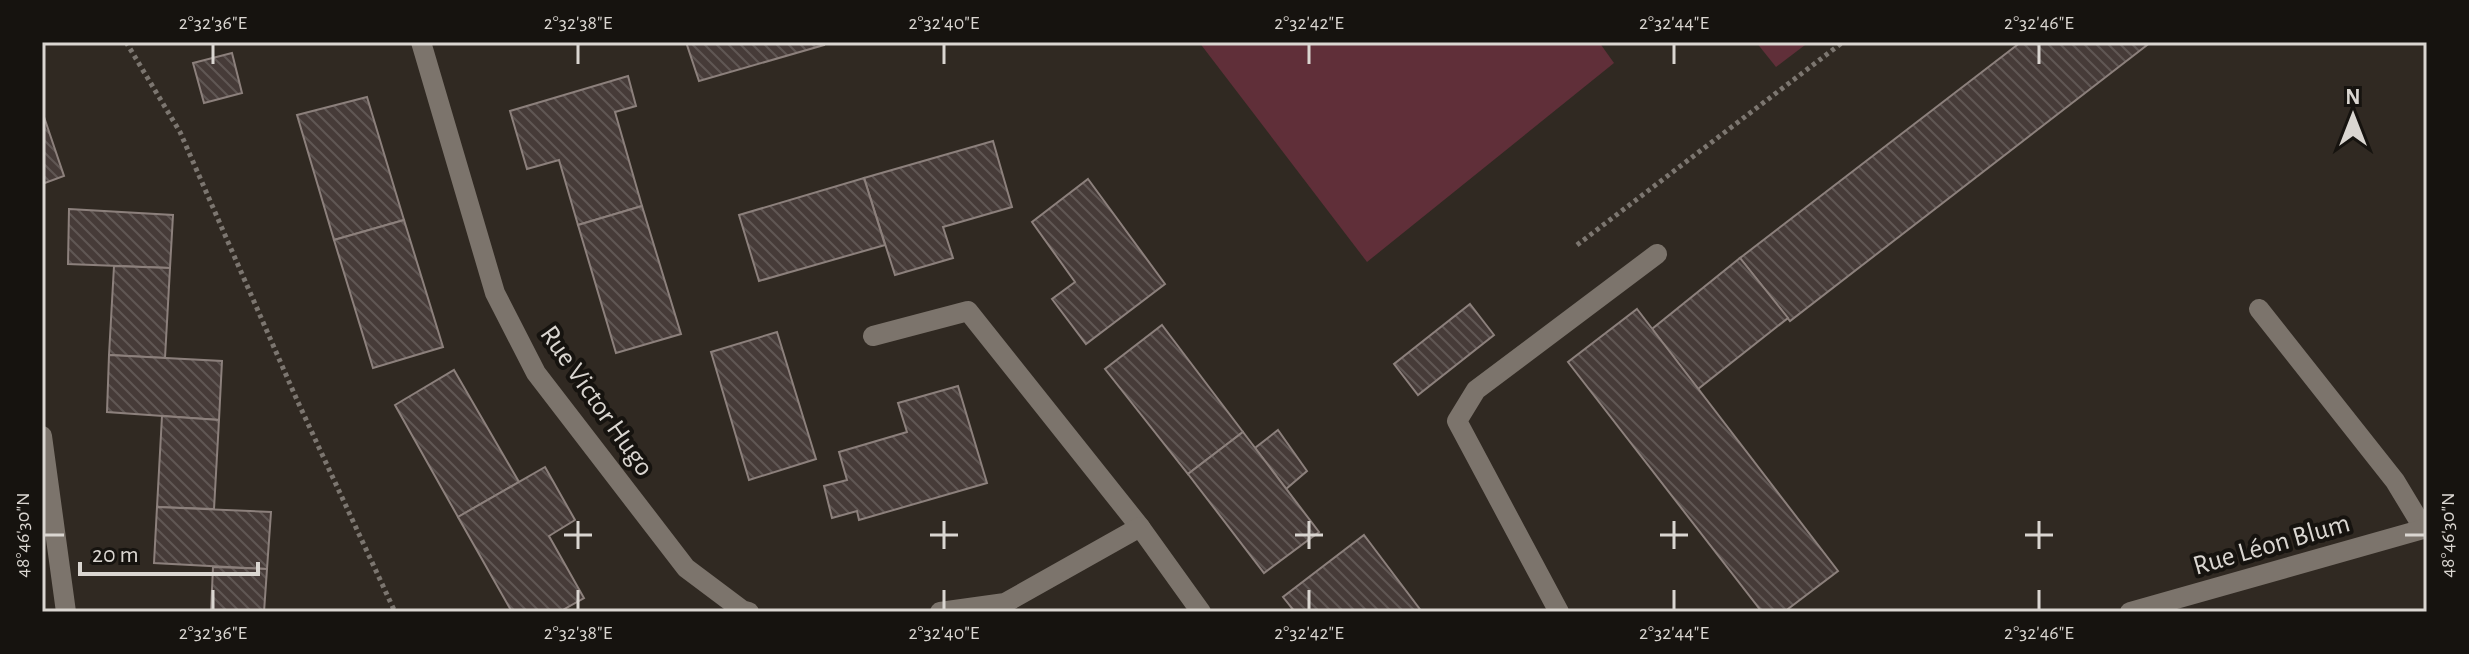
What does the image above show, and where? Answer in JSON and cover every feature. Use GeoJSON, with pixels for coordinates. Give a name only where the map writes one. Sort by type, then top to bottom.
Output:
{"type":"FeatureCollection","features":[{"type":"Feature","properties":{"kind":"street","name":"Rue Victor Hugo"},"geometry":{"type":"LineString","coordinates":[[421,42],[495,293],[536,373],[686,568],[749,612]]}},
{"type":"Feature","properties":{"kind":"street"},"geometry":{"type":"LineString","coordinates":[[1559,612],[1457,421],[1476,390],[1657,254]]}},
{"type":"Feature","properties":{"kind":"street"},"geometry":{"type":"LineString","coordinates":[[2259,309],[2395,481],[2426,529]]}},
{"type":"Feature","properties":{"kind":"street"},"geometry":{"type":"LineString","coordinates":[[873,336],[968,311],[1140,527],[1201,612]]}},
{"type":"Feature","properties":{"kind":"street"},"geometry":{"type":"LineString","coordinates":[[42,436],[66,612]]}},
{"type":"Feature","properties":{"kind":"street"},"geometry":{"type":"LineString","coordinates":[[940,612],[1005,603],[1140,527]]}},
{"type":"Feature","properties":{"kind":"street","name":"Rue Léon Blum"},"geometry":{"type":"LineString","coordinates":[[2130,612],[2426,529]]}},
{"type":"Feature","properties":{"kind":"path"},"geometry":{"type":"LineString","coordinates":[[126,42],[180,132],[297,400],[395,612]]}},
{"type":"Feature","properties":{"kind":"path"},"geometry":{"type":"LineString","coordinates":[[1577,245],[1843,42]]}},
{"type":"Feature","properties":{"kind":"shaded area"},"geometry":{"type":"Polygon","coordinates":[[[1199,42],[1599,42],[1614,63],[1367,262],[1199,42]]]}},
{"type":"Feature","properties":{"kind":"shaded area"},"geometry":{"type":"Polygon","coordinates":[[[1756,42],[1809,42],[1776,67],[1756,42]]]}},
{"type":"Feature","properties":{"kind":"building"},"geometry":{"type":"Polygon","coordinates":[[[686,42],[823,42],[824,45],[699,81],[686,42]]]}},
{"type":"Feature","properties":{"kind":"building"},"geometry":{"type":"Polygon","coordinates":[[[2021,42],[2151,42],[1790,321],[1740,258],[2021,42]]]}},
{"type":"Feature","properties":{"kind":"building"},"geometry":{"type":"Polygon","coordinates":[[[232,53],[242,93],[204,103],[193,63],[232,53]]]}},
{"type":"Feature","properties":{"kind":"building"},"geometry":{"type":"Polygon","coordinates":[[[628,76],[636,106],[615,112],[642,206],[578,225],[559,160],[527,169],[510,111],[628,76]]]}},
{"type":"Feature","properties":{"kind":"building"},"geometry":{"type":"Polygon","coordinates":[[[367,97],[404,220],[334,240],[297,115],[367,97]]]}},
{"type":"Feature","properties":{"kind":"building"},"geometry":{"type":"Polygon","coordinates":[[[42,111],[64,176],[42,184],[42,111]]]}},
{"type":"Feature","properties":{"kind":"building"},"geometry":{"type":"Polygon","coordinates":[[[993,141],[1012,207],[943,227],[953,258],[895,275],[864,178],[993,141]]]}},
{"type":"Feature","properties":{"kind":"building"},"geometry":{"type":"Polygon","coordinates":[[[864,178],[885,245],[759,281],[739,215],[864,178]]]}},
{"type":"Feature","properties":{"kind":"building"},"geometry":{"type":"Polygon","coordinates":[[[1088,179],[1165,284],[1086,344],[1052,299],[1075,282],[1032,222],[1088,179]]]}},
{"type":"Feature","properties":{"kind":"building"},"geometry":{"type":"Polygon","coordinates":[[[642,206],[681,334],[616,353],[578,225],[642,206]]]}},
{"type":"Feature","properties":{"kind":"building"},"geometry":{"type":"Polygon","coordinates":[[[69,209],[173,215],[170,268],[68,264],[69,209]]]}},
{"type":"Feature","properties":{"kind":"building"},"geometry":{"type":"Polygon","coordinates":[[[404,220],[443,347],[373,368],[334,240],[404,220]]]}},
{"type":"Feature","properties":{"kind":"building"},"geometry":{"type":"Polygon","coordinates":[[[1740,258],[1788,318],[1698,389],[1652,329],[1740,258]]]}},
{"type":"Feature","properties":{"kind":"building"},"geometry":{"type":"Polygon","coordinates":[[[114,266],[170,268],[165,358],[109,355],[114,266]]]}},
{"type":"Feature","properties":{"kind":"building"},"geometry":{"type":"Polygon","coordinates":[[[1470,304],[1494,335],[1418,395],[1394,364],[1470,304]]]}},
{"type":"Feature","properties":{"kind":"building"},"geometry":{"type":"Polygon","coordinates":[[[1637,309],[1838,571],[1784,612],[1762,612],[1568,362],[1637,309]]]}},
{"type":"Feature","properties":{"kind":"building"},"geometry":{"type":"Polygon","coordinates":[[[1162,325],[1243,432],[1188,474],[1105,369],[1162,325]]]}},
{"type":"Feature","properties":{"kind":"building"},"geometry":{"type":"Polygon","coordinates":[[[777,332],[816,459],[749,480],[711,352],[777,332]]]}},
{"type":"Feature","properties":{"kind":"building"},"geometry":{"type":"Polygon","coordinates":[[[109,355],[222,361],[219,420],[107,412],[109,355]]]}},
{"type":"Feature","properties":{"kind":"building"},"geometry":{"type":"Polygon","coordinates":[[[454,370],[519,482],[458,517],[395,405],[454,370]]]}},
{"type":"Feature","properties":{"kind":"building"},"geometry":{"type":"Polygon","coordinates":[[[958,386],[987,483],[859,520],[857,511],[832,518],[824,486],[847,480],[839,452],[907,432],[898,403],[958,386]]]}},
{"type":"Feature","properties":{"kind":"building"},"geometry":{"type":"Polygon","coordinates":[[[162,416],[219,420],[214,509],[157,507],[162,416]]]}},
{"type":"Feature","properties":{"kind":"building"},"geometry":{"type":"Polygon","coordinates":[[[1278,430],[1307,471],[1286,489],[1255,448],[1278,430]]]}},
{"type":"Feature","properties":{"kind":"building"},"geometry":{"type":"Polygon","coordinates":[[[1243,432],[1319,532],[1264,573],[1188,474],[1243,432]]]}},
{"type":"Feature","properties":{"kind":"building"},"geometry":{"type":"Polygon","coordinates":[[[545,467],[575,520],[549,536],[584,598],[559,612],[512,612],[458,517],[545,467]]]}},
{"type":"Feature","properties":{"kind":"building"},"geometry":{"type":"Polygon","coordinates":[[[157,507],[271,512],[267,569],[154,563],[157,507]]]}},
{"type":"Feature","properties":{"kind":"building"},"geometry":{"type":"Polygon","coordinates":[[[1364,535],[1422,612],[1295,612],[1283,597],[1364,535]]]}},
{"type":"Feature","properties":{"kind":"building"},"geometry":{"type":"Polygon","coordinates":[[[213,567],[267,569],[264,612],[211,612],[213,567]]]}}]}
